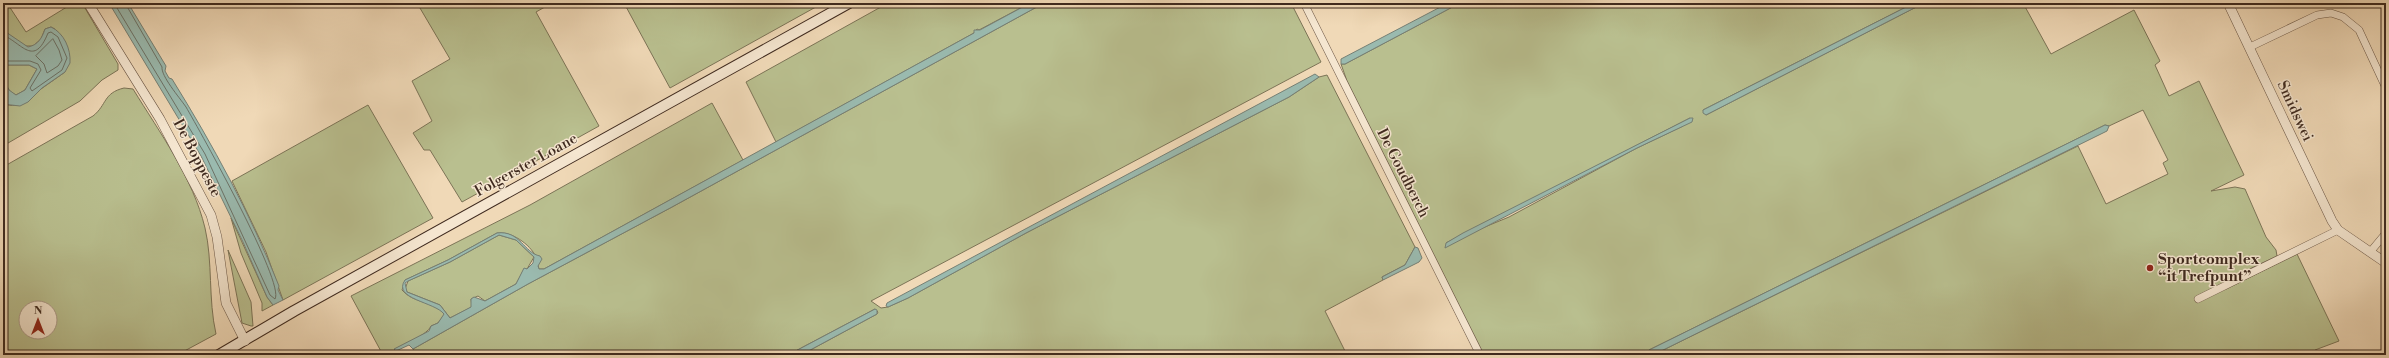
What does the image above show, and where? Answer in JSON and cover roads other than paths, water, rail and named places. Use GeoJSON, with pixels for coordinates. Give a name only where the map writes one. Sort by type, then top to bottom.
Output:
{"type":"FeatureCollection","features":[{"type":"Feature","properties":{"kind":"main road","name":"Folgerster Loane"},"geometry":{"type":"LineString","coordinates":[[219,355],[294,311],[849,3]]}},
{"type":"Feature","properties":{"kind":"street","name":"De Boppeste"},"geometry":{"type":"LineString","coordinates":[[88,3],[160,119],[205,203],[217,237],[226,303],[245,341]]}},
{"type":"Feature","properties":{"kind":"street","name":"De Goudberch"},"geometry":{"type":"LineString","coordinates":[[1304,3],[1480,355]]}},
{"type":"Feature","properties":{"kind":"street","name":"Smidswei"},"geometry":{"type":"LineString","coordinates":[[2228,3],[2316,188],[2338,230],[2371,251],[2386,263]]}},
{"type":"Feature","properties":{"kind":"street"},"geometry":{"type":"LineString","coordinates":[[2250,47],[2317,15],[2331,13],[2343,17],[2359,30],[2386,88]]}},
{"type":"Feature","properties":{"kind":"street"},"geometry":{"type":"LineString","coordinates":[[2198,299],[2338,230]]}},
{"type":"Feature","properties":{"kind":"street"},"geometry":{"type":"LineString","coordinates":[[2371,251],[2386,233]]}},
{"type":"Feature","properties":{"kind":"water"},"geometry":{"type":"Polygon","coordinates":[[[109,3],[128,3],[166,66],[165,71],[169,78],[172,79],[202,129],[256,232],[279,286],[278,290],[283,300],[273,305],[267,297],[243,242],[201,156],[109,3]]]}},
{"type":"Feature","properties":{"kind":"water"},"geometry":{"type":"Polygon","coordinates":[[[1030,3],[1044,3],[672,207],[528,284],[413,349],[409,345],[396,351],[394,349],[429,331],[431,326],[438,323],[444,314],[432,306],[416,300],[404,292],[403,286],[405,280],[448,260],[497,233],[511,235],[530,251],[540,256],[542,259],[538,266],[539,269],[544,269],[974,33],[974,30],[980,30],[1030,3]],[[499,235],[450,262],[408,281],[405,283],[407,292],[440,305],[450,318],[471,307],[471,299],[474,297],[485,301],[516,284],[524,268],[527,269],[533,263],[534,257],[516,240],[499,235]]]}},
{"type":"Feature","properties":{"kind":"water"},"geometry":{"type":"Polygon","coordinates":[[[1448,3],[1460,3],[1345,64],[1341,64],[1341,59],[1448,3]]]}},
{"type":"Feature","properties":{"kind":"water"},"geometry":{"type":"Polygon","coordinates":[[[1914,3],[1924,3],[1706,115],[1703,113],[1703,110],[1914,3]]]}},
{"type":"Feature","properties":{"kind":"water"},"geometry":{"type":"Polygon","coordinates":[[[51,27],[60,33],[68,47],[70,63],[65,72],[42,88],[28,102],[20,106],[3,104],[3,78],[9,90],[16,95],[25,90],[37,69],[29,65],[3,65],[3,30],[28,47],[37,43],[45,29],[51,27]]]}},
{"type":"Feature","properties":{"kind":"water"},"geometry":{"type":"Polygon","coordinates":[[[1315,74],[1319,77],[1289,97],[1026,233],[908,298],[888,307],[886,306],[887,303],[1315,74]]]}},
{"type":"Feature","properties":{"kind":"water"},"geometry":{"type":"Polygon","coordinates":[[[1690,118],[1693,118],[1692,122],[1637,148],[1445,248],[1446,243],[1463,233],[1690,118]]]}},
{"type":"Feature","properties":{"kind":"water"},"geometry":{"type":"Polygon","coordinates":[[[2105,125],[2109,126],[2107,131],[1653,355],[1648,354],[1649,350],[2105,125]]]}},
{"type":"Feature","properties":{"kind":"water"},"geometry":{"type":"Polygon","coordinates":[[[1415,247],[1418,248],[1422,258],[1419,262],[1383,280],[1382,277],[1405,265],[1415,247]]]}},
{"type":"Feature","properties":{"kind":"water"},"geometry":{"type":"Polygon","coordinates":[[[875,309],[877,310],[877,314],[801,355],[788,355],[875,309]]]}},
{"type":"Feature","properties":{"kind":"place","name":"Sportcomplex “it Trefpunt”"},"geometry":{"type":"Point","coordinates":[2150,268]}}]}
